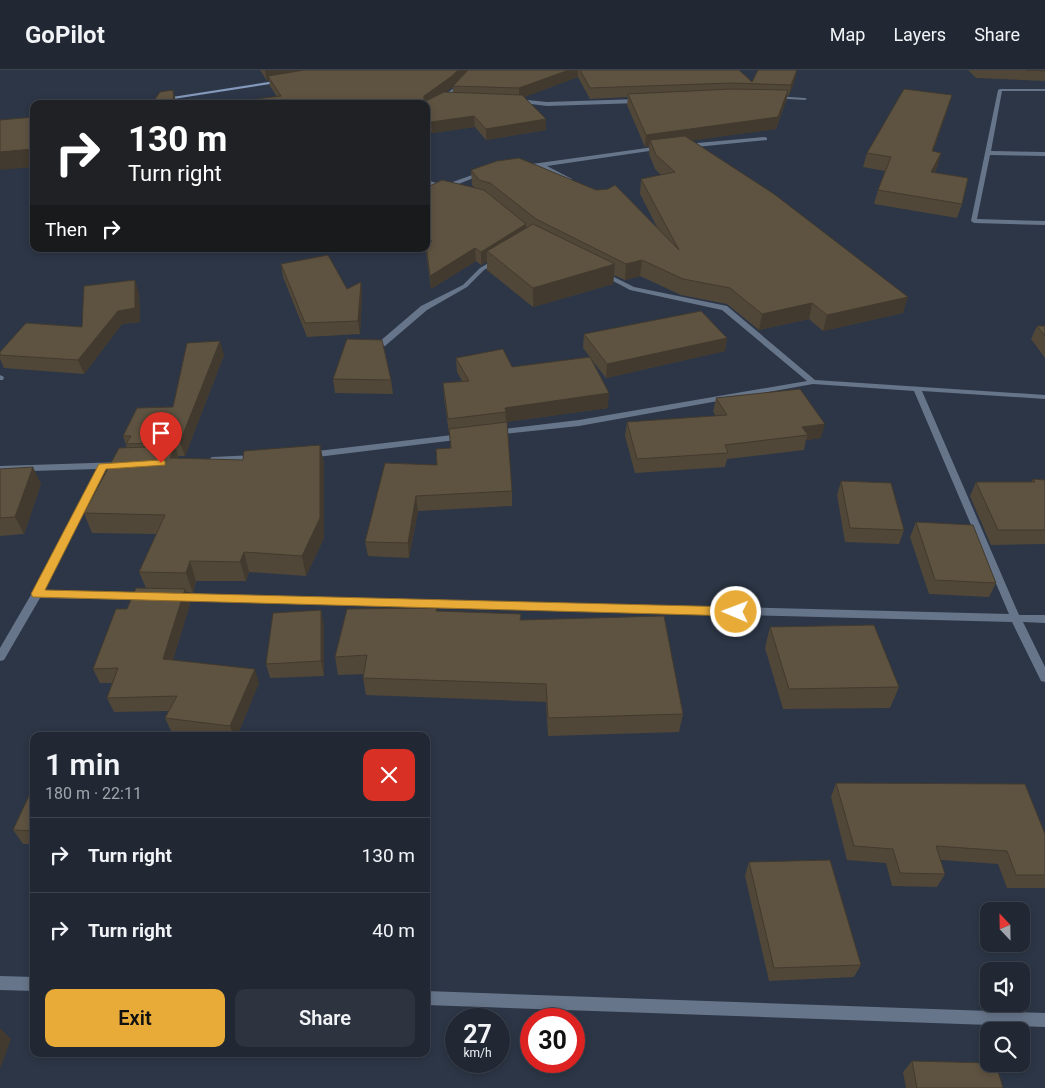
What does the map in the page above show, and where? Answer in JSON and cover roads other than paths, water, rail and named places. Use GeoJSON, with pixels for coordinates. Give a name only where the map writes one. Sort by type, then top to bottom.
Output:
{"type":"FeatureCollection","features":[{"type":"Feature","properties":{"kind":"main road"},"geometry":{"type":"LineString","coordinates":[[154,100],[292,79]]}},
{"type":"Feature","properties":{"kind":"street"},"geometry":{"type":"LineString","coordinates":[[430,109],[474,70]]}},
{"type":"Feature","properties":{"kind":"street"},"geometry":{"type":"LineString","coordinates":[[1045,90],[1000,90],[974,221],[1045,223]]}},
{"type":"Feature","properties":{"kind":"street"},"geometry":{"type":"LineString","coordinates":[[764,96],[805,99]]}},
{"type":"Feature","properties":{"kind":"street"},"geometry":{"type":"LineString","coordinates":[[443,99],[452,99]]}},
{"type":"Feature","properties":{"kind":"street"},"geometry":{"type":"LineString","coordinates":[[507,101],[547,104],[650,101]]}},
{"type":"Feature","properties":{"kind":"street"},"geometry":{"type":"LineString","coordinates":[[680,146],[764,139]]}},
{"type":"Feature","properties":{"kind":"street"},"geometry":{"type":"LineString","coordinates":[[516,168],[666,148]]}},
{"type":"Feature","properties":{"kind":"street"},"geometry":{"type":"LineString","coordinates":[[988,153],[1045,154]]}},
{"type":"Feature","properties":{"kind":"street"},"geometry":{"type":"LineString","coordinates":[[542,165],[574,182]]}},
{"type":"Feature","properties":{"kind":"street"},"geometry":{"type":"LineString","coordinates":[[443,186],[490,172]]}},
{"type":"Feature","properties":{"kind":"street"},"geometry":{"type":"LineString","coordinates":[[430,183],[460,192]]}},
{"type":"Feature","properties":{"kind":"street"},"geometry":{"type":"LineString","coordinates":[[382,344],[424,308],[464,286],[482,269],[504,255]]}},
{"type":"Feature","properties":{"kind":"street"},"geometry":{"type":"LineString","coordinates":[[591,267],[632,288],[724,308],[813,382]]}},
{"type":"Feature","properties":{"kind":"street"},"geometry":{"type":"LineString","coordinates":[[483,434],[579,423],[813,382],[1045,396]]}},
{"type":"Feature","properties":{"kind":"street"},"geometry":{"type":"LineString","coordinates":[[917,389],[1016,619],[1045,678]]}},
{"type":"Feature","properties":{"kind":"street"},"geometry":{"type":"LineString","coordinates":[[299,456],[473,435]]}},
{"type":"Feature","properties":{"kind":"street"},"geometry":{"type":"LineString","coordinates":[[201,461],[269,458]]}},
{"type":"Feature","properties":{"kind":"street"},"geometry":{"type":"LineString","coordinates":[[0,469],[132,464]]}},
{"type":"Feature","properties":{"kind":"street"},"geometry":{"type":"LineString","coordinates":[[0,657],[37,594],[102,466]]}},
{"type":"Feature","properties":{"kind":"street"},"geometry":{"type":"LineString","coordinates":[[37,594],[1045,619]]}},
{"type":"Feature","properties":{"kind":"street"},"geometry":{"type":"LineString","coordinates":[[0,983],[30,984]]}},
{"type":"Feature","properties":{"kind":"street"},"geometry":{"type":"LineString","coordinates":[[430,998],[1045,1020]]}}]}
